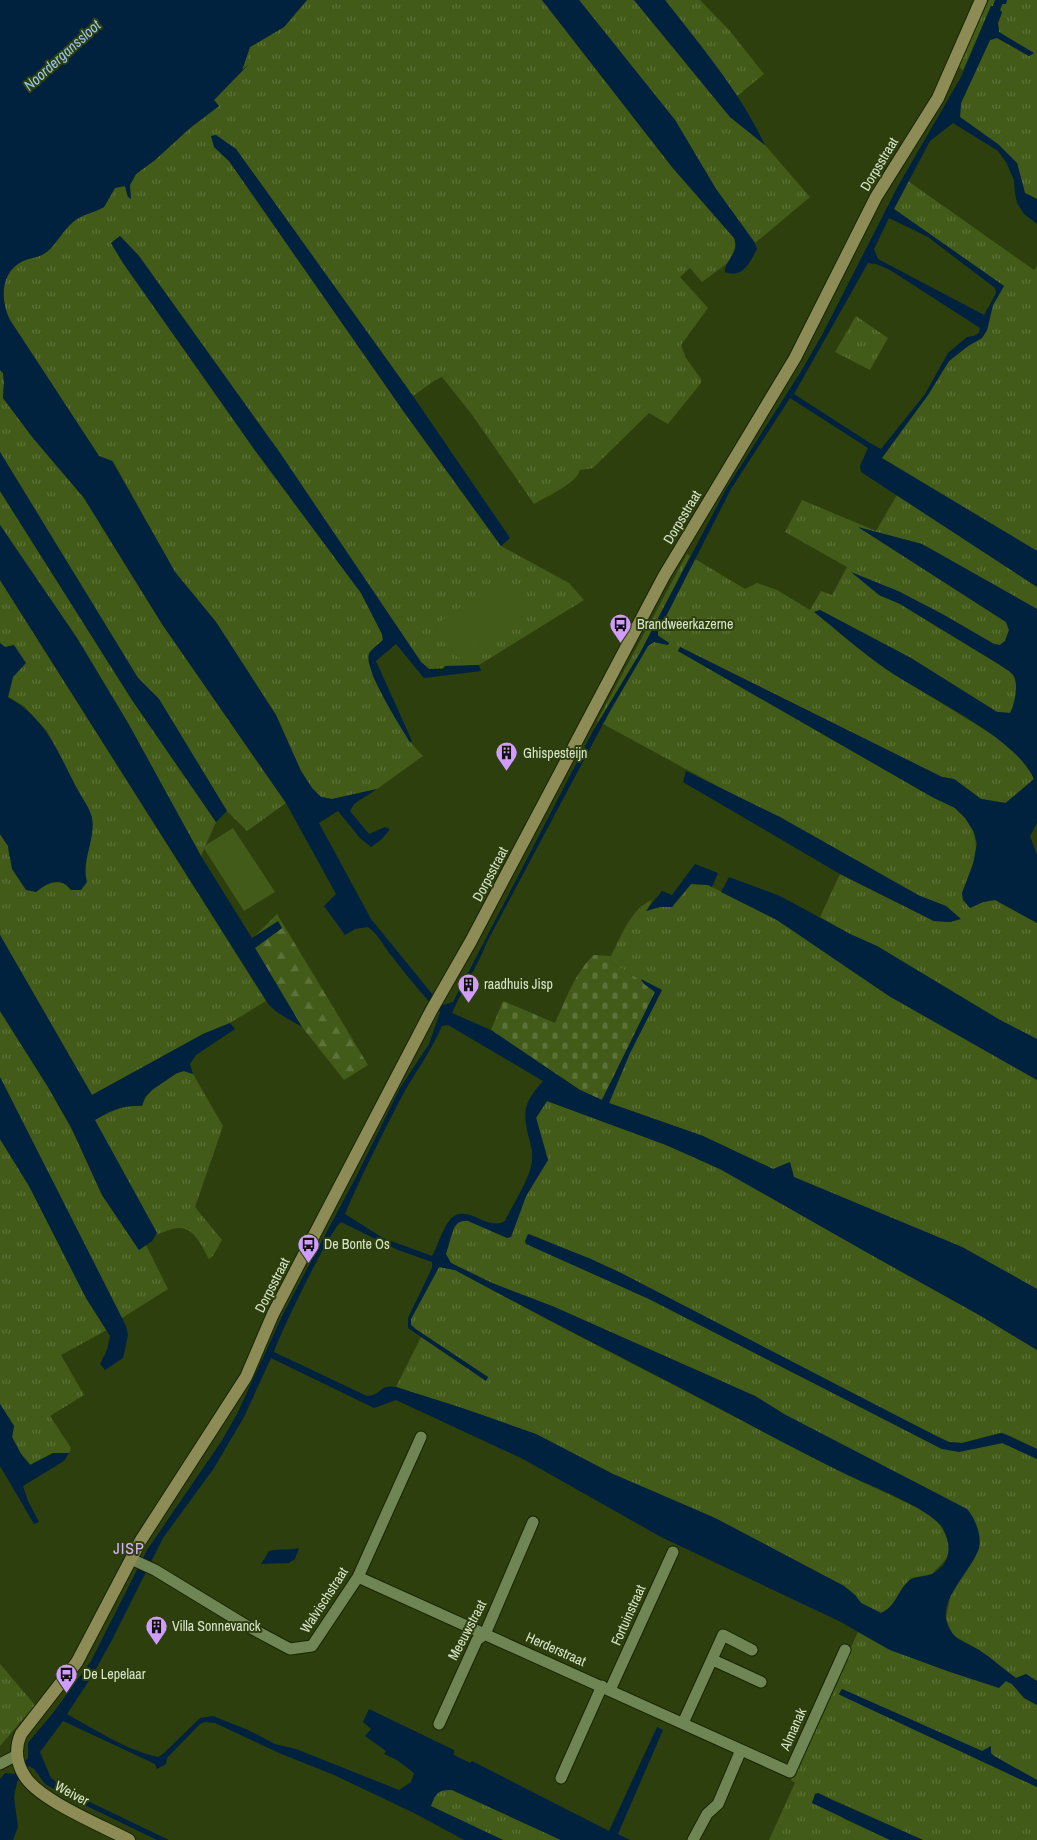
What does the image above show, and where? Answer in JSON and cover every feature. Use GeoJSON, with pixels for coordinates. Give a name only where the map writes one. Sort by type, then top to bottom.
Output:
{"type":"FeatureCollection","features":[{"type":"Feature","properties":{"kind":"street","name":"Dorpsstraat"},"geometry":{"type":"LineString","coordinates":[[20,1765],[17,1743],[77,1662],[136,1560],[141,1540],[246,1377],[273,1314],[431,1011],[471,941],[664,576],[795,358],[876,197],[938,98],[981,0]]}},
{"type":"Feature","properties":{"kind":"street","name":"Walvischstraat"},"geometry":{"type":"LineString","coordinates":[[136,1560],[156,1570],[247,1626],[290,1649],[312,1646],[358,1577],[421,1437]]}},
{"type":"Feature","properties":{"kind":"street","name":"Meeuwstraat"},"geometry":{"type":"LineString","coordinates":[[439,1724],[477,1640],[485,1634],[533,1522]]}},
{"type":"Feature","properties":{"kind":"street","name":"Fortuinstraat"},"geometry":{"type":"LineString","coordinates":[[561,1778],[673,1552]]}},
{"type":"Feature","properties":{"kind":"street","name":"Herderstraat"},"geometry":{"type":"LineString","coordinates":[[358,1577],[741,1750]]}},
{"type":"Feature","properties":{"kind":"street"},"geometry":{"type":"LineString","coordinates":[[683,1723],[723,1635],[752,1650]]}},
{"type":"Feature","properties":{"kind":"street","name":"Almanak"},"geometry":{"type":"LineString","coordinates":[[741,1750],[790,1772],[845,1650]]}},
{"type":"Feature","properties":{"kind":"street"},"geometry":{"type":"LineString","coordinates":[[712,1660],[761,1682]]}},
{"type":"Feature","properties":{"kind":"street"},"geometry":{"type":"LineString","coordinates":[[693,1840],[707,1814],[718,1804],[741,1750]]}},
{"type":"Feature","properties":{"kind":"street"},"geometry":{"type":"LineString","coordinates":[[0,1764],[20,1765]]}},
{"type":"Feature","properties":{"kind":"street","name":"Weiver"},"geometry":{"type":"LineString","coordinates":[[20,1765],[43,1794],[129,1840]]}},
{"type":"Feature","properties":{"kind":"green space"},"geometry":{"type":"Polygon","coordinates":[[[307,0],[542,0],[672,167],[734,238],[736,245],[729,262],[702,282],[690,268],[680,277],[708,308],[681,345],[686,358],[701,379],[701,383],[668,424],[649,413],[593,468],[580,470],[567,485],[534,504],[473,416],[442,377],[413,396],[236,149],[216,136],[214,147],[229,161],[404,412],[501,546],[569,583],[584,600],[479,665],[429,669],[421,662],[280,453],[139,256],[120,236],[111,243],[123,263],[254,449],[361,593],[382,634],[383,640],[369,653],[373,677],[410,742],[423,756],[377,789],[332,799],[321,797],[312,788],[301,771],[276,715],[216,622],[175,572],[113,461],[99,456],[10,320],[4,295],[6,279],[15,266],[47,252],[73,222],[104,207],[115,188],[125,186],[128,197],[130,185],[136,174],[219,106],[214,100],[242,71],[250,47],[284,27],[307,0]]]}},
{"type":"Feature","properties":{"kind":"green space"},"geometry":{"type":"Polygon","coordinates":[[[579,0],[634,0],[730,117],[765,145],[810,197],[755,243],[716,189],[675,120],[579,0]]]}},
{"type":"Feature","properties":{"kind":"green space"},"geometry":{"type":"Polygon","coordinates":[[[665,0],[700,0],[730,31],[764,74],[737,96],[665,0]]]}},
{"type":"Feature","properties":{"kind":"green space"},"geometry":{"type":"Polygon","coordinates":[[[989,0],[996,0],[993,7],[991,6],[963,70],[958,66],[989,0]]]}},
{"type":"Feature","properties":{"kind":"green space"},"geometry":{"type":"Polygon","coordinates":[[[1007,0],[1037,0],[1037,199],[1025,193],[1017,163],[960,117],[961,103],[990,40],[997,38],[1029,56],[1033,54],[999,32],[998,23],[1002,13],[1000,10],[1007,0]]]}},
{"type":"Feature","properties":{"kind":"green space"},"geometry":{"type":"Polygon","coordinates":[[[908,181],[1034,270],[1037,266],[1037,551],[878,456],[882,457],[928,395],[949,361],[982,338],[987,330],[993,305],[1004,286],[894,209],[908,181]]]}},
{"type":"Feature","properties":{"kind":"green space"},"geometry":{"type":"Polygon","coordinates":[[[856,316],[888,338],[870,370],[835,352],[856,316]]]}},
{"type":"Feature","properties":{"kind":"green space"},"geometry":{"type":"Polygon","coordinates":[[[0,370],[3,373],[3,398],[33,438],[84,498],[162,624],[286,803],[247,831],[227,811],[159,699],[138,678],[0,452],[0,370]]]}},
{"type":"Feature","properties":{"kind":"green space"},"geometry":{"type":"Polygon","coordinates":[[[0,491],[132,700],[216,822],[201,856],[128,723],[77,638],[0,525],[0,491]]]}},
{"type":"Feature","properties":{"kind":"green space"},"geometry":{"type":"Polygon","coordinates":[[[897,495],[1037,587],[1037,609],[922,544],[860,528],[1006,622],[1009,630],[1005,641],[1000,645],[994,644],[898,591],[879,595],[900,604],[1012,673],[1016,689],[1010,713],[997,712],[911,658],[820,610],[815,612],[886,669],[1001,740],[1028,766],[1034,779],[1005,803],[981,799],[954,779],[942,777],[680,647],[678,651],[932,797],[954,807],[961,813],[973,831],[976,849],[973,865],[962,893],[970,908],[983,902],[995,900],[1037,923],[1037,1039],[1000,1020],[877,946],[850,934],[820,917],[840,874],[934,921],[950,922],[960,919],[946,906],[920,896],[603,724],[648,646],[654,642],[668,645],[669,643],[658,635],[658,632],[695,559],[745,589],[757,583],[777,590],[810,610],[821,591],[832,595],[847,567],[785,532],[802,500],[876,531],[897,495]]]}},
{"type":"Feature","properties":{"kind":"green space"},"geometry":{"type":"Polygon","coordinates":[[[687,554],[690,556],[640,653],[598,722],[597,721],[687,554]]]}},
{"type":"Feature","properties":{"kind":"green space"},"geometry":{"type":"Polygon","coordinates":[[[502,575],[526,607],[458,658],[434,627],[502,575]]]}},
{"type":"Feature","properties":{"kind":"green space"},"geometry":{"type":"Polygon","coordinates":[[[0,580],[266,1001],[230,1023],[203,1034],[92,1095],[0,935],[0,834],[8,846],[9,856],[36,892],[50,884],[58,882],[66,884],[84,872],[92,817],[47,731],[24,706],[8,697],[13,677],[5,647],[0,643],[0,580]]]}},
{"type":"Feature","properties":{"kind":"green space"},"geometry":{"type":"Polygon","coordinates":[[[233,828],[275,892],[244,911],[203,847],[233,828]]]}},
{"type":"Feature","properties":{"kind":"green space"},"geometry":{"type":"Polygon","coordinates":[[[691,884],[708,885],[777,920],[889,996],[1037,1080],[1037,1289],[962,1247],[773,1169],[703,1136],[609,1103],[630,1053],[662,990],[642,981],[610,962],[611,956],[627,924],[638,909],[652,900],[647,910],[672,907],[691,884]]]}},
{"type":"Feature","properties":{"kind":"green space"},"geometry":{"type":"Polygon","coordinates":[[[277,914],[368,1065],[344,1080],[302,1027],[255,948],[282,928],[252,939],[277,914]]]}},
{"type":"Feature","properties":{"kind":"green space"},"geometry":{"type":"Polygon","coordinates":[[[594,955],[611,956],[610,962],[642,981],[655,992],[602,1100],[580,1090],[491,1030],[503,1001],[555,1023],[576,978],[594,955]]]}},
{"type":"Feature","properties":{"kind":"green space"},"geometry":{"type":"Polygon","coordinates":[[[0,1011],[48,1087],[72,1130],[102,1195],[139,1250],[146,1245],[168,1289],[122,1318],[0,1077],[0,1011]]]}},
{"type":"Feature","properties":{"kind":"green space"},"geometry":{"type":"Polygon","coordinates":[[[184,1071],[193,1074],[223,1126],[195,1207],[222,1240],[213,1256],[209,1259],[194,1234],[189,1231],[179,1228],[155,1235],[157,1233],[94,1120],[112,1111],[142,1106],[148,1094],[158,1084],[184,1071]]]}},
{"type":"Feature","properties":{"kind":"green space"},"geometry":{"type":"Polygon","coordinates":[[[547,1101],[666,1145],[720,1169],[981,1316],[1037,1350],[1037,1449],[1006,1434],[999,1433],[962,1443],[949,1442],[621,1273],[530,1234],[525,1241],[527,1244],[649,1299],[942,1449],[974,1449],[1003,1443],[1037,1459],[1037,1681],[1026,1674],[1016,1678],[979,1650],[953,1635],[946,1619],[950,1597],[979,1547],[755,1396],[552,1306],[492,1283],[448,1260],[446,1253],[448,1243],[452,1232],[460,1221],[468,1221],[511,1237],[526,1196],[548,1160],[536,1117],[547,1101]]]}},
{"type":"Feature","properties":{"kind":"green space"},"geometry":{"type":"Polygon","coordinates":[[[0,1139],[29,1186],[86,1298],[107,1330],[61,1355],[84,1395],[50,1416],[71,1448],[69,1453],[53,1453],[31,1465],[21,1454],[12,1437],[14,1426],[0,1404],[0,1139]]]}},
{"type":"Feature","properties":{"kind":"green space"},"geometry":{"type":"Polygon","coordinates":[[[439,1267],[455,1270],[845,1474],[920,1509],[936,1519],[942,1527],[949,1542],[950,1550],[946,1559],[932,1574],[911,1578],[892,1606],[881,1613],[861,1603],[844,1586],[715,1518],[613,1474],[536,1434],[396,1387],[421,1337],[485,1380],[488,1377],[411,1325],[411,1319],[439,1267]]]}},
{"type":"Feature","properties":{"kind":"green space"},"geometry":{"type":"Polygon","coordinates":[[[858,1632],[890,1650],[999,1687],[1005,1681],[1012,1684],[1024,1698],[1037,1705],[1037,1780],[994,1756],[991,1753],[990,1746],[985,1751],[982,1751],[842,1689],[839,1694],[1037,1787],[1037,1840],[923,1840],[818,1793],[844,1819],[890,1840],[769,1840],[795,1783],[791,1780],[858,1632]]]}},
{"type":"Feature","properties":{"kind":"green space"},"geometry":{"type":"Polygon","coordinates":[[[0,1664],[35,1705],[0,1746],[0,1664]]]}},
{"type":"Feature","properties":{"kind":"green space"},"geometry":{"type":"Polygon","coordinates":[[[440,1790],[452,1790],[561,1840],[503,1840],[430,1806],[436,1793],[440,1790]]]}},
{"type":"Feature","properties":{"kind":"water","name":"Noorderganssloot"},"geometry":{"type":"Polygon","coordinates":[[[0,0],[307,0],[284,27],[250,47],[242,70],[249,64],[214,100],[219,106],[136,174],[130,185],[131,199],[128,197],[125,186],[115,188],[104,207],[73,222],[47,252],[15,266],[6,279],[4,287],[5,304],[10,320],[99,456],[112,461],[175,572],[216,622],[276,715],[301,771],[312,788],[321,797],[332,799],[377,789],[354,804],[350,811],[369,834],[385,827],[390,829],[382,839],[371,847],[360,838],[338,811],[319,823],[371,919],[433,995],[443,1005],[453,1002],[592,733],[640,653],[726,489],[822,335],[898,186],[961,77],[991,6],[993,6],[995,0],[1007,0],[1006,4],[1002,4],[1000,10],[1002,12],[998,23],[999,32],[1034,53],[1029,56],[997,38],[990,40],[961,103],[960,117],[998,144],[1017,163],[1025,193],[1037,199],[1037,224],[1024,214],[1017,203],[1014,180],[1006,162],[998,151],[953,123],[930,141],[894,209],[1004,286],[993,305],[987,330],[982,338],[949,361],[928,395],[882,458],[1037,551],[1037,587],[861,472],[860,466],[868,448],[790,398],[731,489],[658,632],[658,636],[669,643],[668,645],[654,642],[648,646],[611,709],[487,942],[452,1013],[491,1030],[580,1090],[602,1100],[655,992],[644,984],[641,979],[662,990],[630,1053],[609,1103],[703,1136],[773,1169],[790,1162],[794,1177],[962,1247],[1037,1289],[1037,1350],[981,1316],[720,1169],[666,1145],[547,1101],[536,1118],[548,1160],[526,1196],[511,1237],[507,1238],[468,1221],[462,1221],[454,1227],[446,1254],[451,1263],[492,1283],[552,1306],[755,1396],[784,1414],[967,1509],[977,1527],[980,1543],[975,1558],[949,1601],[946,1612],[947,1623],[958,1639],[984,1653],[1016,1678],[1026,1674],[1037,1681],[1037,1705],[1024,1698],[1012,1684],[1006,1681],[999,1688],[890,1650],[839,1621],[661,1537],[523,1459],[396,1400],[374,1408],[271,1358],[244,1417],[214,1468],[163,1538],[112,1640],[92,1676],[67,1714],[123,1745],[158,1757],[200,1718],[213,1716],[248,1730],[275,1744],[296,1749],[399,1790],[411,1782],[414,1773],[397,1760],[384,1754],[386,1751],[365,1736],[371,1729],[363,1722],[369,1709],[454,1750],[454,1755],[470,1763],[472,1761],[609,1831],[657,1727],[663,1730],[618,1834],[630,1840],[561,1840],[452,1790],[440,1791],[434,1798],[431,1806],[503,1840],[464,1840],[416,1814],[334,1775],[279,1753],[215,1723],[205,1722],[200,1724],[167,1758],[166,1764],[157,1769],[155,1764],[63,1721],[40,1752],[51,1778],[71,1793],[169,1840],[157,1840],[64,1795],[45,1784],[34,1769],[29,1766],[17,1782],[14,1797],[18,1827],[13,1840],[0,1840],[0,1779],[5,1773],[14,1774],[28,1758],[28,1743],[53,1713],[91,1661],[147,1550],[221,1442],[237,1414],[283,1314],[357,1175],[400,1088],[429,1044],[440,1012],[427,999],[379,938],[368,927],[355,929],[345,935],[324,906],[336,894],[286,803],[162,624],[84,498],[33,438],[3,398],[3,373],[0,370],[0,0]],[[889,218],[874,249],[878,259],[984,315],[996,293],[995,288],[928,237],[889,218]],[[868,263],[794,394],[881,449],[925,394],[948,353],[967,337],[979,333],[980,328],[890,270],[868,263]],[[448,1025],[442,1026],[433,1045],[402,1096],[365,1169],[345,1214],[383,1238],[432,1256],[446,1225],[454,1216],[459,1214],[471,1215],[493,1223],[505,1221],[531,1168],[532,1152],[525,1113],[528,1101],[543,1081],[448,1025]],[[341,1222],[335,1229],[285,1325],[274,1352],[367,1396],[376,1394],[385,1387],[396,1387],[536,1434],[613,1474],[715,1518],[844,1586],[861,1603],[881,1613],[890,1607],[910,1580],[932,1574],[946,1560],[948,1542],[943,1529],[937,1521],[914,1506],[805,1454],[455,1270],[439,1267],[411,1319],[411,1325],[488,1377],[486,1381],[408,1328],[408,1318],[432,1268],[432,1262],[398,1250],[341,1222]]]}},
{"type":"Feature","properties":{"kind":"water"},"geometry":{"type":"Polygon","coordinates":[[[542,0],[579,0],[675,120],[716,189],[755,243],[757,249],[749,264],[741,271],[731,274],[725,272],[727,263],[734,252],[734,238],[672,167],[542,0]]]}},
{"type":"Feature","properties":{"kind":"water"},"geometry":{"type":"Polygon","coordinates":[[[634,0],[665,0],[732,88],[765,145],[730,117],[634,0]]]}},
{"type":"Feature","properties":{"kind":"water"},"geometry":{"type":"Polygon","coordinates":[[[216,135],[236,149],[413,396],[510,538],[501,546],[404,412],[229,161],[214,147],[211,136],[216,135]]]}},
{"type":"Feature","properties":{"kind":"water"},"geometry":{"type":"Polygon","coordinates":[[[120,236],[139,256],[280,453],[421,662],[429,669],[443,669],[445,666],[479,665],[481,671],[424,678],[396,644],[376,661],[412,741],[410,742],[391,712],[372,672],[369,654],[383,640],[382,634],[361,593],[254,449],[123,263],[111,243],[120,236]]]}},
{"type":"Feature","properties":{"kind":"water"},"geometry":{"type":"Polygon","coordinates":[[[0,452],[138,678],[159,699],[227,811],[216,822],[132,700],[0,491],[0,452]]]}},
{"type":"Feature","properties":{"kind":"water"},"geometry":{"type":"Polygon","coordinates":[[[0,525],[77,638],[128,723],[201,856],[252,938],[278,921],[282,928],[255,948],[302,1027],[269,1005],[0,580],[0,525]]]}},
{"type":"Feature","properties":{"kind":"water"},"geometry":{"type":"Polygon","coordinates":[[[858,527],[922,544],[1037,609],[1037,823],[1030,836],[1037,855],[1037,923],[995,900],[983,902],[970,908],[963,900],[962,893],[973,864],[977,844],[974,832],[965,818],[955,808],[932,797],[678,651],[680,647],[942,777],[954,779],[981,799],[1006,803],[1034,779],[1024,763],[1008,748],[968,718],[886,669],[814,612],[820,610],[911,658],[997,712],[1010,713],[1015,700],[1016,683],[1015,678],[1010,672],[900,604],[879,595],[851,572],[898,591],[994,644],[1000,645],[1005,641],[1009,630],[1006,622],[858,527]]]}},
{"type":"Feature","properties":{"kind":"water"},"geometry":{"type":"Polygon","coordinates":[[[0,643],[5,647],[14,645],[26,663],[13,677],[8,697],[32,715],[49,736],[91,814],[93,826],[86,866],[87,882],[81,890],[71,890],[63,883],[54,882],[49,883],[36,892],[26,890],[12,869],[8,846],[0,834],[0,643]]]}},
{"type":"Feature","properties":{"kind":"water"},"geometry":{"type":"Polygon","coordinates":[[[686,771],[780,817],[920,896],[946,906],[961,919],[950,922],[934,921],[840,874],[683,782],[686,771]]]}},
{"type":"Feature","properties":{"kind":"water"},"geometry":{"type":"Polygon","coordinates":[[[695,864],[718,873],[712,887],[691,884],[672,907],[660,907],[646,911],[662,891],[672,895],[695,864]]]}},
{"type":"Feature","properties":{"kind":"water"},"geometry":{"type":"Polygon","coordinates":[[[729,877],[780,896],[850,934],[877,946],[1000,1020],[1037,1039],[1037,1080],[889,996],[777,920],[721,892],[729,877]]]}},
{"type":"Feature","properties":{"kind":"water"},"geometry":{"type":"Polygon","coordinates":[[[0,935],[92,1095],[203,1034],[230,1023],[235,1029],[196,1055],[190,1064],[193,1074],[184,1071],[177,1073],[152,1090],[145,1097],[142,1106],[129,1106],[117,1109],[95,1120],[157,1233],[152,1241],[139,1250],[102,1195],[72,1129],[0,1011],[0,935]]]}},
{"type":"Feature","properties":{"kind":"water"},"geometry":{"type":"Polygon","coordinates":[[[0,1077],[126,1326],[128,1335],[123,1358],[105,1370],[100,1364],[107,1350],[110,1336],[86,1298],[29,1186],[0,1139],[0,1077]]]}},
{"type":"Feature","properties":{"kind":"water"},"geometry":{"type":"Polygon","coordinates":[[[528,1234],[621,1273],[949,1442],[962,1443],[1002,1433],[1037,1449],[1037,1459],[1002,1443],[959,1452],[942,1449],[649,1299],[526,1244],[525,1241],[528,1234]]]}},
{"type":"Feature","properties":{"kind":"water"},"geometry":{"type":"Polygon","coordinates":[[[0,1404],[14,1426],[12,1437],[21,1454],[30,1465],[53,1453],[69,1453],[64,1461],[23,1486],[28,1501],[39,1522],[34,1524],[0,1466],[0,1404]]]}},
{"type":"Feature","properties":{"kind":"water"},"geometry":{"type":"Polygon","coordinates":[[[299,1548],[295,1559],[289,1563],[261,1564],[269,1551],[299,1548]]]}},
{"type":"Feature","properties":{"kind":"water"},"geometry":{"type":"Polygon","coordinates":[[[842,1689],[982,1751],[991,1746],[991,1753],[994,1756],[1037,1780],[1037,1787],[840,1695],[842,1689]]]}},
{"type":"Feature","properties":{"kind":"water"},"geometry":{"type":"Polygon","coordinates":[[[818,1793],[923,1840],[890,1840],[812,1803],[815,1794],[818,1793]]]}},
{"type":"Feature","properties":{"kind":"place","name":"Brandweerkazerne"},"geometry":{"type":"Point","coordinates":[621,643]}},
{"type":"Feature","properties":{"kind":"place","name":"Ghispesteijn"},"geometry":{"type":"Point","coordinates":[507,772]}},
{"type":"Feature","properties":{"kind":"place","name":"raadhuis Jisp"},"geometry":{"type":"Point","coordinates":[468,1003]}},
{"type":"Feature","properties":{"kind":"place","name":"De Bonte Os"},"geometry":{"type":"Point","coordinates":[308,1263]}},
{"type":"Feature","properties":{"kind":"place","name":"Villa Sonnevanck"},"geometry":{"type":"Point","coordinates":[156,1645]}},
{"type":"Feature","properties":{"kind":"place","name":"De Lepelaar"},"geometry":{"type":"Point","coordinates":[67,1693]}},
{"type":"Feature","properties":{"kind":"district","name":"JISP"},"geometry":{"type":"Point","coordinates":[129,1548]}}]}
